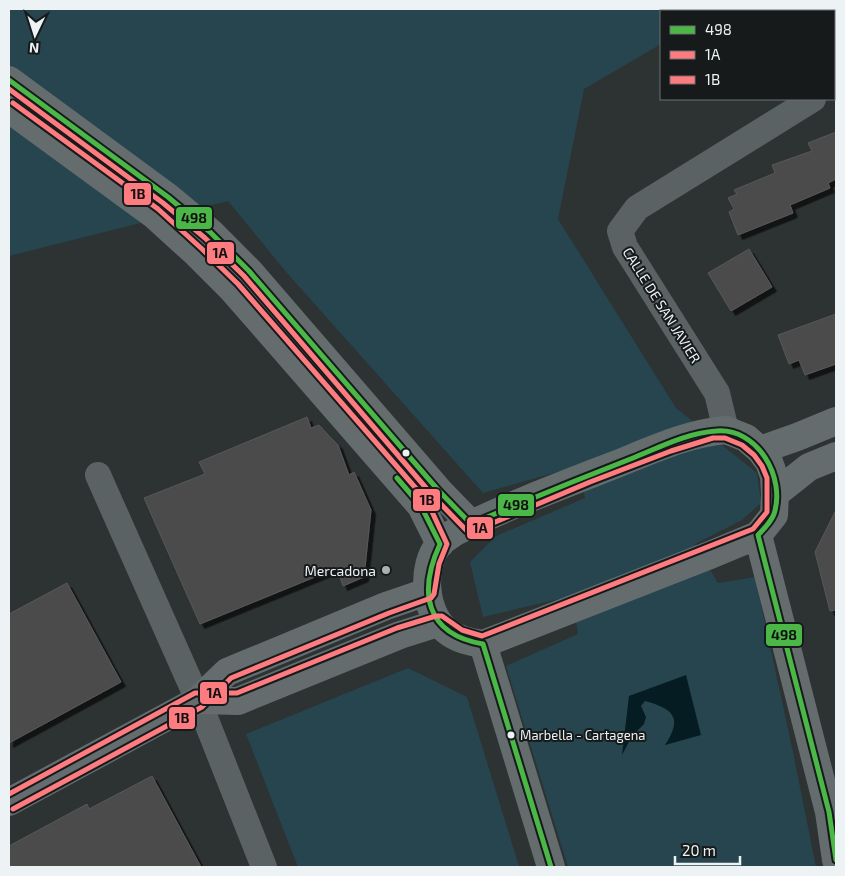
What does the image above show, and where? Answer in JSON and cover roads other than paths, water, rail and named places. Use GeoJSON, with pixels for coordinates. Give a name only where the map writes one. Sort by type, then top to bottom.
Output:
{"type":"FeatureCollection","features":[{"type":"Feature","properties":{"kind":"street"},"geometry":{"type":"LineString","coordinates":[[9,80],[168,197],[203,243],[232,289],[421,506],[440,544]]}},
{"type":"Feature","properties":{"kind":"street","name":"CALLE DE SAN JAVIER"},"geometry":{"type":"LineString","coordinates":[[726,430],[717,393],[625,248],[620,230],[637,208],[811,100]]}},
{"type":"Feature","properties":{"kind":"street"},"geometry":{"type":"LineString","coordinates":[[9,109],[154,215],[249,271],[439,491],[471,524]]}},
{"type":"Feature","properties":{"kind":"street"},"geometry":{"type":"LineString","coordinates":[[760,450],[836,421]]}},
{"type":"Feature","properties":{"kind":"street"},"geometry":{"type":"LineString","coordinates":[[726,430],[746,438],[760,450],[772,469],[775,494],[774,515],[758,535],[483,644],[465,641],[448,633],[438,623],[431,608],[427,592],[428,576],[432,558],[440,544],[455,532],[587,475],[669,444],[699,434],[726,430]]}},
{"type":"Feature","properties":{"kind":"street"},"geometry":{"type":"LineString","coordinates":[[775,494],[809,467],[836,456]]}},
{"type":"Feature","properties":{"kind":"street"},"geometry":{"type":"LineString","coordinates":[[98,475],[198,700],[264,867]]}},
{"type":"Feature","properties":{"kind":"street"},"geometry":{"type":"LineString","coordinates":[[758,535],[829,781],[829,812],[836,860]]}},
{"type":"Feature","properties":{"kind":"street"},"geometry":{"type":"LineString","coordinates":[[9,802],[198,700],[227,672],[386,606],[427,592]]}},
{"type":"Feature","properties":{"kind":"street"},"geometry":{"type":"LineString","coordinates":[[198,700],[238,701],[400,635],[438,623]]}},
{"type":"Feature","properties":{"kind":"street"},"geometry":{"type":"LineString","coordinates":[[483,644],[551,867]]}},
{"type":"Feature","properties":{"kind":"place","name":"Mercadona"},"geometry":{"type":"Point","coordinates":[386,570]}},
{"type":"Feature","properties":{"kind":"place","name":"Marbella - Cartagena"},"geometry":{"type":"Point","coordinates":[511,735]}}]}
